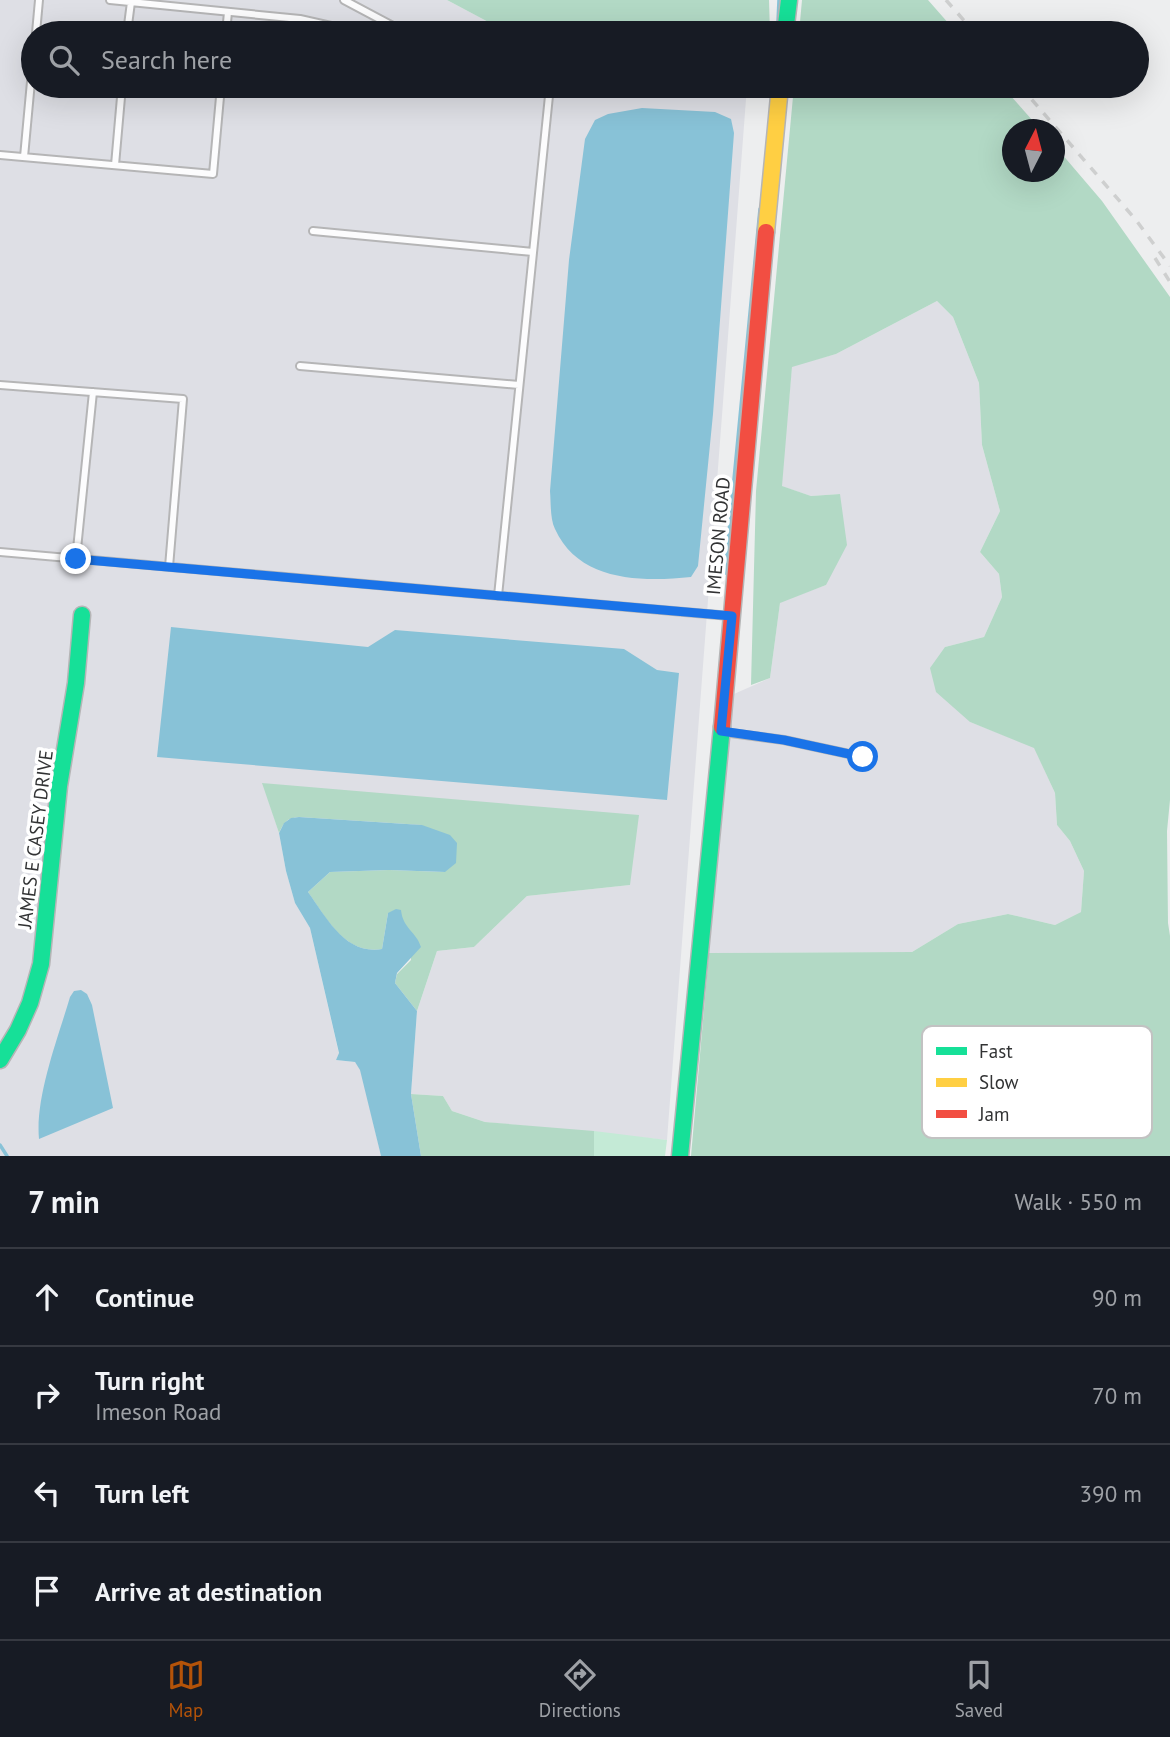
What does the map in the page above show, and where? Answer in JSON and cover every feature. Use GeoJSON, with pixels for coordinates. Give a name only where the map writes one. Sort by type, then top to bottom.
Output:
{"type":"FeatureCollection","features":[{"type":"Feature","properties":{"kind":"street"},"geometry":{"type":"LineString","coordinates":[[786,21],[789,0]]}},
{"type":"Feature","properties":{"kind":"street","name":"IMESON ROAD"},"geometry":{"type":"LineString","coordinates":[[680,1156],[779,98]]}},
{"type":"Feature","properties":{"kind":"street","name":"JAMES E CASEY DRIVE"},"geometry":{"type":"LineString","coordinates":[[0,1060],[30,1003],[41,964],[59,786],[71,715],[82,615]]}},
{"type":"Feature","properties":{"kind":"lane"},"geometry":{"type":"LineString","coordinates":[[37,21],[39,0]]}},
{"type":"Feature","properties":{"kind":"lane"},"geometry":{"type":"LineString","coordinates":[[110,0],[309,21]]}},
{"type":"Feature","properties":{"kind":"lane"},"geometry":{"type":"LineString","coordinates":[[344,0],[383,21]]}},
{"type":"Feature","properties":{"kind":"lane"},"geometry":{"type":"LineString","coordinates":[[129,21],[131,2]]}},
{"type":"Feature","properties":{"kind":"lane"},"geometry":{"type":"LineString","coordinates":[[227,21],[228,12]]}},
{"type":"Feature","properties":{"kind":"lane"},"geometry":{"type":"LineString","coordinates":[[24,157],[29,98]]}},
{"type":"Feature","properties":{"kind":"lane"},"geometry":{"type":"LineString","coordinates":[[115,165],[121,98]]}},
{"type":"Feature","properties":{"kind":"lane"},"geometry":{"type":"LineString","coordinates":[[0,155],[213,174],[220,98]]}},
{"type":"Feature","properties":{"kind":"lane"},"geometry":{"type":"LineString","coordinates":[[498,596],[549,98]]}},
{"type":"Feature","properties":{"kind":"lane"},"geometry":{"type":"LineString","coordinates":[[313,232],[533,252]]}},
{"type":"Feature","properties":{"kind":"lane"},"geometry":{"type":"LineString","coordinates":[[300,366],[519,385]]}},
{"type":"Feature","properties":{"kind":"lane"},"geometry":{"type":"LineString","coordinates":[[0,387],[183,399],[169,567]]}},
{"type":"Feature","properties":{"kind":"lane"},"geometry":{"type":"LineString","coordinates":[[76,559],[93,393]]}},
{"type":"Feature","properties":{"kind":"lane"},"geometry":{"type":"LineString","coordinates":[[0,552],[732,616]]}},
{"type":"Feature","properties":{"kind":"lane"},"geometry":{"type":"LineString","coordinates":[[721,731],[784,740],[863,757]]}},
{"type":"Feature","properties":{"kind":"shaded area"},"geometry":{"type":"Polygon","coordinates":[[[0,0],[447,0],[486,21],[21,21],[21,98],[746,98],[667,1140],[485,1122],[452,1111],[443,1096],[411,1094],[417,1011],[437,951],[474,947],[527,896],[630,885],[263,783],[279,833],[295,903],[310,928],[339,1054],[336,1060],[355,1062],[361,1070],[381,1156],[0,1156],[0,0]]]}},
{"type":"Feature","properties":{"kind":"shaded area"},"geometry":{"type":"Polygon","coordinates":[[[937,301],[953,317],[979,383],[982,445],[1000,511],[980,552],[999,574],[1002,597],[984,637],[945,647],[970,722],[1034,747],[1055,793],[1057,825],[1070,841],[1084,871],[1081,912],[1055,925],[1008,914],[958,924],[912,952],[709,953],[734,694],[770,678],[780,602],[826,585],[840,494],[811,496],[781,486],[792,366],[836,354],[937,301]]]}},
{"type":"Feature","properties":{"kind":"green space"},"geometry":{"type":"Polygon","coordinates":[[[447,0],[769,0],[770,21],[486,21],[447,0]]]}},
{"type":"Feature","properties":{"kind":"green space"},"geometry":{"type":"Polygon","coordinates":[[[802,0],[928,0],[946,21],[800,21],[802,0]]]}},
{"type":"Feature","properties":{"kind":"green space"},"geometry":{"type":"Polygon","coordinates":[[[793,98],[1013,98],[1031,119],[1002,119],[1002,182],[1065,182],[1065,158],[1102,201],[1170,297],[1170,800],[1167,831],[1170,1156],[691,1156],[709,953],[912,952],[958,924],[1008,914],[1055,925],[1081,912],[1084,871],[1070,841],[1057,825],[1055,793],[1034,748],[970,722],[936,692],[930,668],[945,647],[984,637],[1002,597],[999,574],[980,552],[1000,511],[982,445],[979,383],[953,317],[937,301],[836,354],[792,367],[782,486],[811,496],[840,494],[847,545],[826,585],[780,603],[770,678],[751,685],[756,491],[793,98]]]}},
{"type":"Feature","properties":{"kind":"green space"},"geometry":{"type":"Polygon","coordinates":[[[262,783],[639,815],[630,885],[527,896],[474,947],[437,951],[417,1011],[395,983],[397,974],[411,960],[410,937],[406,927],[388,913],[382,949],[358,946],[338,933],[308,892],[330,872],[444,872],[422,825],[299,817],[286,821],[279,833],[262,783]]]}},
{"type":"Feature","properties":{"kind":"green space"},"geometry":{"type":"Polygon","coordinates":[[[411,1094],[443,1096],[452,1111],[485,1122],[594,1131],[594,1156],[421,1156],[411,1094]]]}},
{"type":"Feature","properties":{"kind":"green space"},"geometry":{"type":"Polygon","coordinates":[[[594,1131],[667,1140],[665,1156],[594,1156],[594,1131]]]}},
{"type":"Feature","properties":{"kind":"water"},"geometry":{"type":"Polygon","coordinates":[[[642,108],[715,112],[731,119],[734,133],[713,414],[698,566],[691,577],[672,579],[633,578],[596,569],[579,560],[566,546],[553,525],[551,516],[550,491],[569,260],[585,139],[595,120],[608,114],[642,108]]]}},
{"type":"Feature","properties":{"kind":"water"},"geometry":{"type":"Polygon","coordinates":[[[171,627],[368,647],[395,630],[624,649],[657,670],[679,673],[667,800],[157,757],[171,627]]]}},
{"type":"Feature","properties":{"kind":"water"},"geometry":{"type":"Polygon","coordinates":[[[299,817],[422,825],[450,835],[457,843],[456,863],[445,872],[330,872],[308,892],[338,932],[358,946],[382,949],[388,913],[396,909],[401,910],[404,922],[419,942],[421,947],[397,973],[395,983],[417,1011],[411,1094],[421,1156],[381,1156],[360,1070],[355,1062],[336,1060],[339,1053],[310,928],[295,903],[279,833],[284,823],[299,817]]]}},
{"type":"Feature","properties":{"kind":"water"},"geometry":{"type":"Polygon","coordinates":[[[81,990],[87,994],[92,1005],[113,1108],[39,1139],[40,1105],[48,1068],[70,997],[74,991],[81,990]]]}},
{"type":"Feature","properties":{"kind":"waterway"},"geometry":{"type":"LineString","coordinates":[[778,21],[779,0]]}},
{"type":"Feature","properties":{"kind":"waterway"},"geometry":{"type":"LineString","coordinates":[[725,573],[760,209]]}},
{"type":"Feature","properties":{"kind":"waterway"},"geometry":{"type":"LineString","coordinates":[[0,1145],[7,1156]]}},
{"type":"Feature","properties":{"kind":"railway"},"geometry":{"type":"LineString","coordinates":[[946,0],[964,21]]}},
{"type":"Feature","properties":{"kind":"railway"},"geometry":{"type":"LineString","coordinates":[[1030,98],[1136,220],[1170,266]]}},
{"type":"Feature","properties":{"kind":"railway"},"geometry":{"type":"LineString","coordinates":[[1155,258],[1170,282]]}},
{"type":"Feature","properties":{"kind":"traffic: fast"},"geometry":{"type":"LineString","coordinates":[[786,21],[789,0]]}},
{"type":"Feature","properties":{"kind":"traffic: fast"},"geometry":{"type":"LineString","coordinates":[[0,1060],[30,1003],[41,964],[59,786],[76,683],[82,615]]}},
{"type":"Feature","properties":{"kind":"traffic: fast"},"geometry":{"type":"LineString","coordinates":[[680,1156],[722,727]]}},
{"type":"Feature","properties":{"kind":"traffic: slow"},"geometry":{"type":"LineString","coordinates":[[766,232],[779,98]]}},
{"type":"Feature","properties":{"kind":"traffic: jam"},"geometry":{"type":"LineString","coordinates":[[722,727],[766,232]]}},
{"type":"Feature","properties":{"kind":"route"},"geometry":{"type":"LineString","coordinates":[[76,559],[732,616],[721,731],[784,740],[863,757]]}}]}
